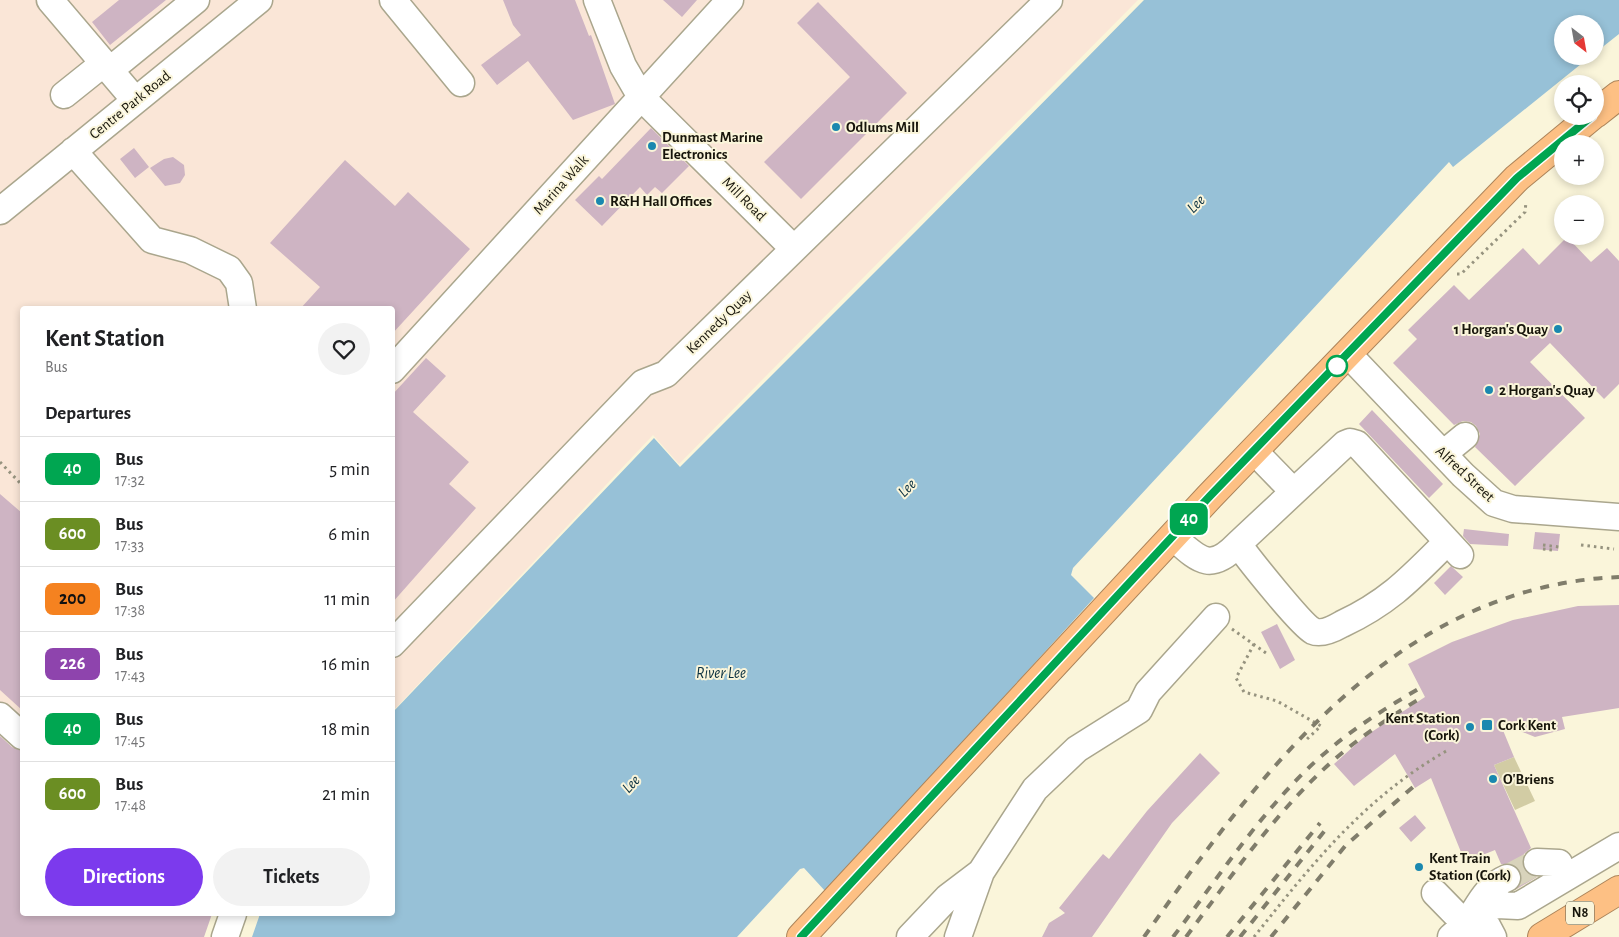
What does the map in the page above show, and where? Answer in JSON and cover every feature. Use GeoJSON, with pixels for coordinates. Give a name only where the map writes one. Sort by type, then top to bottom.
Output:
{"type":"FeatureCollection","features":[{"type":"Feature","properties":{"kind":"highway"},"geometry":{"type":"LineString","coordinates":[[1604,107],[1619,95]]}},
{"type":"Feature","properties":{"kind":"highway"},"geometry":{"type":"LineString","coordinates":[[801,937],[1172,537],[1517,178],[1581,125]]}},
{"type":"Feature","properties":{"kind":"highway","name":"N8"},"geometry":{"type":"LineString","coordinates":[[1542,937],[1619,890]]}},
{"type":"Feature","properties":{"kind":"street"},"geometry":{"type":"LineString","coordinates":[[50,0],[136,100]]}},
{"type":"Feature","properties":{"kind":"street"},"geometry":{"type":"LineString","coordinates":[[64,95],[107,66],[196,0]]}},
{"type":"Feature","properties":{"kind":"street","name":"Centre Park Road"},"geometry":{"type":"LineString","coordinates":[[0,211],[260,0]]}},
{"type":"Feature","properties":{"kind":"street"},"geometry":{"type":"LineString","coordinates":[[393,0],[461,83]]}},
{"type":"Feature","properties":{"kind":"street","name":"Mill Road"},"geometry":{"type":"LineString","coordinates":[[597,0],[623,66],[642,98],[794,249]]}},
{"type":"Feature","properties":{"kind":"street","name":"Marina Walk"},"geometry":{"type":"LineString","coordinates":[[395,367],[730,0]]}},
{"type":"Feature","properties":{"kind":"street","name":"Kennedy Quay"},"geometry":{"type":"LineString","coordinates":[[395,641],[644,383],[666,374],[1049,0]]}},
{"type":"Feature","properties":{"kind":"street"},"geometry":{"type":"LineString","coordinates":[[73,151],[152,240],[190,250],[229,269],[240,283],[243,306]]}},
{"type":"Feature","properties":{"kind":"street","name":"Alfred Street"},"geometry":{"type":"LineString","coordinates":[[1348,354],[1443,454],[1494,503],[1513,509],[1565,505],[1619,517]]}},
{"type":"Feature","properties":{"kind":"street"},"geometry":{"type":"LineString","coordinates":[[1443,454],[1465,436]]}},
{"type":"Feature","properties":{"kind":"street"},"geometry":{"type":"LineString","coordinates":[[1172,537],[1200,558],[1209,561],[1225,557],[1238,544],[1293,491],[1345,444],[1350,442],[1357,444],[1454,549],[1382,603],[1335,628],[1317,632],[1311,630],[1306,625],[1251,563],[1238,544]]}},
{"type":"Feature","properties":{"kind":"street"},"geometry":{"type":"LineString","coordinates":[[1254,452],[1293,491]]}},
{"type":"Feature","properties":{"kind":"street"},"geometry":{"type":"LineString","coordinates":[[958,937],[980,872],[1035,789],[1077,749],[1140,710],[1148,692],[1216,617]]}},
{"type":"Feature","properties":{"kind":"street"},"geometry":{"type":"LineString","coordinates":[[0,716],[20,734]]}},
{"type":"Feature","properties":{"kind":"street"},"geometry":{"type":"LineString","coordinates":[[1546,866],[1619,829]]}},
{"type":"Feature","properties":{"kind":"street"},"geometry":{"type":"LineString","coordinates":[[1471,927],[1497,905],[1518,906],[1619,846]]}},
{"type":"Feature","properties":{"kind":"street"},"geometry":{"type":"LineString","coordinates":[[910,937],[948,897],[980,872]]}},
{"type":"Feature","properties":{"kind":"street"},"geometry":{"type":"LineString","coordinates":[[1471,927],[1483,895],[1492,886],[1509,882]]}},
{"type":"Feature","properties":{"kind":"street"},"geometry":{"type":"LineString","coordinates":[[1435,893],[1471,927]]}},
{"type":"Feature","properties":{"kind":"street"},"geometry":{"type":"LineString","coordinates":[[225,937],[232,916]]}},
{"type":"Feature","properties":{"kind":"street"},"geometry":{"type":"LineString","coordinates":[[1471,927],[1484,920],[1493,937]]}},
{"type":"Feature","properties":{"kind":"path"},"geometry":{"type":"LineString","coordinates":[[0,462],[20,483]]}},
{"type":"Feature","properties":{"kind":"path"},"geometry":{"type":"LineString","coordinates":[[1581,545],[1614,549]]}},
{"type":"Feature","properties":{"kind":"path"},"geometry":{"type":"LineString","coordinates":[[1552,549],[1542,547],[1559,547]]}},
{"type":"Feature","properties":{"kind":"path"},"geometry":{"type":"LineString","coordinates":[[1216,617],[1266,653]]}},
{"type":"Feature","properties":{"kind":"path"},"geometry":{"type":"LineString","coordinates":[[1254,644],[1236,678],[1244,692],[1277,701],[1321,726],[1306,740]]}},
{"type":"Feature","properties":{"kind":"path"},"geometry":{"type":"LineString","coordinates":[[1254,937],[1325,849],[1350,823],[1404,778],[1448,750]]}},
{"type":"Feature","properties":{"kind":"shaded area"},"geometry":{"type":"Polygon","coordinates":[[[0,0],[1138,0],[679,464],[653,435],[395,709],[395,306],[20,306],[20,725],[0,707],[0,0]]]}},
{"type":"Feature","properties":{"kind":"shaded area"},"geometry":{"type":"Polygon","coordinates":[[[1514,757],[1535,801],[1515,810],[1494,765],[1514,757]]]}},
{"type":"Feature","properties":{"kind":"water","name":"River Lee"},"geometry":{"type":"Polygon","coordinates":[[[1144,0],[1619,0],[1619,34],[1604,46],[1604,15],[1554,15],[1554,65],[1580,65],[1567,75],[1554,75],[1554,86],[1453,167],[1449,162],[1073,568],[1071,575],[1094,598],[826,892],[804,868],[800,869],[737,937],[252,937],[259,916],[395,916],[395,710],[654,438],[680,467],[1144,0]]]}},
{"type":"Feature","properties":{"kind":"building"},"geometry":{"type":"Polygon","coordinates":[[[119,0],[166,0],[110,45],[92,22],[119,0]]]}},
{"type":"Feature","properties":{"kind":"building"},"geometry":{"type":"Polygon","coordinates":[[[503,0],[575,0],[589,36],[591,35],[615,104],[573,120],[528,61],[497,85],[481,65],[521,35],[513,25],[503,0]]]}},
{"type":"Feature","properties":{"kind":"building"},"geometry":{"type":"Polygon","coordinates":[[[663,0],[697,0],[682,17],[663,0]]]}},
{"type":"Feature","properties":{"kind":"building","name":"Odlums Mill"},"geometry":{"type":"Polygon","coordinates":[[[818,2],[907,93],[801,199],[764,162],[850,77],[797,23],[818,2]]]}},
{"type":"Feature","properties":{"kind":"building"},"geometry":{"type":"Polygon","coordinates":[[[651,128],[689,166],[662,193],[655,187],[647,195],[640,187],[602,226],[575,200],[599,176],[602,179],[651,128]]]}},
{"type":"Feature","properties":{"kind":"building"},"geometry":{"type":"Polygon","coordinates":[[[134,148],[149,167],[135,178],[120,159],[134,148]]]}},
{"type":"Feature","properties":{"kind":"building"},"geometry":{"type":"Polygon","coordinates":[[[173,157],[184,165],[185,175],[180,183],[165,186],[150,168],[164,159],[173,157]]]}},
{"type":"Feature","properties":{"kind":"building"},"geometry":{"type":"Polygon","coordinates":[[[345,160],[395,206],[408,192],[470,249],[395,331],[395,306],[303,306],[320,287],[270,243],[345,160]]]}},
{"type":"Feature","properties":{"kind":"building"},"geometry":{"type":"Polygon","coordinates":[[[1559,245],[1575,245],[1591,262],[1607,248],[1619,261],[1619,384],[1604,399],[1550,343],[1530,362],[1585,418],[1515,486],[1475,447],[1480,434],[1476,426],[1471,422],[1463,421],[1454,425],[1393,363],[1417,339],[1408,330],[1454,285],[1469,300],[1523,248],[1539,265],[1559,245]]]}},
{"type":"Feature","properties":{"kind":"building"},"geometry":{"type":"Polygon","coordinates":[[[426,358],[446,376],[413,412],[469,462],[449,484],[476,508],[395,600],[395,392],[426,358]]]}},
{"type":"Feature","properties":{"kind":"building"},"geometry":{"type":"Polygon","coordinates":[[[1372,410],[1443,484],[1429,498],[1359,424],[1372,410]]]}},
{"type":"Feature","properties":{"kind":"building"},"geometry":{"type":"Polygon","coordinates":[[[0,494],[20,511],[20,708],[0,690],[0,494]]]}},
{"type":"Feature","properties":{"kind":"building"},"geometry":{"type":"Polygon","coordinates":[[[1464,529],[1509,534],[1508,546],[1470,544],[1463,536],[1464,529]]]}},
{"type":"Feature","properties":{"kind":"building"},"geometry":{"type":"Polygon","coordinates":[[[1535,532],[1560,534],[1558,551],[1533,549],[1535,532]]]}},
{"type":"Feature","properties":{"kind":"building"},"geometry":{"type":"Polygon","coordinates":[[[1451,566],[1463,577],[1445,595],[1434,583],[1451,566]]]}},
{"type":"Feature","properties":{"kind":"building","name":"Kent Station (Cork)"},"geometry":{"type":"Polygon","coordinates":[[[1619,605],[1619,708],[1562,717],[1565,729],[1535,737],[1500,723],[1514,757],[1494,765],[1531,848],[1524,854],[1522,861],[1524,868],[1529,875],[1537,877],[1515,890],[1522,879],[1521,872],[1515,865],[1501,864],[1495,850],[1465,862],[1431,778],[1415,788],[1395,754],[1354,786],[1334,764],[1364,737],[1425,697],[1408,664],[1452,642],[1513,620],[1578,606],[1619,605]]]}},
{"type":"Feature","properties":{"kind":"building"},"geometry":{"type":"Polygon","coordinates":[[[1277,624],[1295,660],[1280,669],[1261,632],[1277,624]]]}},
{"type":"Feature","properties":{"kind":"building"},"geometry":{"type":"Polygon","coordinates":[[[0,736],[12,747],[20,750],[20,916],[211,916],[204,937],[0,937],[0,736]]]}},
{"type":"Feature","properties":{"kind":"building"},"geometry":{"type":"Polygon","coordinates":[[[1200,753],[1220,773],[1172,823],[1092,937],[1042,937],[1049,923],[1065,913],[1059,908],[1103,854],[1109,859],[1147,811],[1200,753]]]}},
{"type":"Feature","properties":{"kind":"building"},"geometry":{"type":"Polygon","coordinates":[[[1415,815],[1426,828],[1411,842],[1399,828],[1415,815]]]}},
{"type":"Feature","properties":{"kind":"tunnel"},"geometry":{"type":"LineString","coordinates":[[1507,878],[1537,862]]}},
{"type":"Feature","properties":{"kind":"railway"},"geometry":{"type":"LineString","coordinates":[[1144,937],[1236,812],[1287,753],[1342,698],[1402,651],[1468,614],[1540,588],[1619,577]]}},
{"type":"Feature","properties":{"kind":"railway"},"geometry":{"type":"LineString","coordinates":[[1173,937],[1241,845],[1297,780],[1329,749],[1354,730],[1420,688]]}},
{"type":"Feature","properties":{"kind":"railway"},"geometry":{"type":"LineString","coordinates":[[1186,937],[1235,870],[1306,786],[1361,738],[1424,696]]}},
{"type":"Feature","properties":{"kind":"railway"},"geometry":{"type":"LineString","coordinates":[[1271,937],[1346,845],[1413,787]]}},
{"type":"Feature","properties":{"kind":"railway"},"geometry":{"type":"LineString","coordinates":[[1227,937],[1320,823]]}},
{"type":"Feature","properties":{"kind":"railway"},"geometry":{"type":"LineString","coordinates":[[1240,937],[1326,829]]}},
{"type":"Feature","properties":{"kind":"bus line","name":"40"},"geometry":{"type":"LineString","coordinates":[[801,937],[1210,496],[1492,203],[1544,154],[1581,125]]}},
{"type":"Feature","properties":{"kind":"place","name":"Odlums Mill"},"geometry":{"type":"Point","coordinates":[836,127]}},
{"type":"Feature","properties":{"kind":"place","name":"Dunmast Marine Electronics"},"geometry":{"type":"Point","coordinates":[652,146]}},
{"type":"Feature","properties":{"kind":"place","name":"R&H Hall Offices"},"geometry":{"type":"Point","coordinates":[600,201]}},
{"type":"Feature","properties":{"kind":"place","name":"1 Horgan's Quay"},"geometry":{"type":"Point","coordinates":[1558,329]}},
{"type":"Feature","properties":{"kind":"place","name":"2 Horgan's Quay"},"geometry":{"type":"Point","coordinates":[1489,390]}},
{"type":"Feature","properties":{"kind":"place","name":"Cork Kent"},"geometry":{"type":"Point","coordinates":[1487,725]}},
{"type":"Feature","properties":{"kind":"place","name":"Kent Station (Cork)"},"geometry":{"type":"Point","coordinates":[1470,727]}},
{"type":"Feature","properties":{"kind":"place","name":"O'Briens"},"geometry":{"type":"Point","coordinates":[1493,779]}},
{"type":"Feature","properties":{"kind":"place","name":"Kent Train Station (Cork)"},"geometry":{"type":"Point","coordinates":[1419,867]}},
{"type":"Feature","properties":{"kind":"water label","name":"Lee"},"geometry":{"type":"Point","coordinates":[1196,204]}},
{"type":"Feature","properties":{"kind":"water label","name":"Lee"},"geometry":{"type":"Point","coordinates":[907,488]}},
{"type":"Feature","properties":{"kind":"water label","name":"Lee"},"geometry":{"type":"Point","coordinates":[631,784]}}]}
